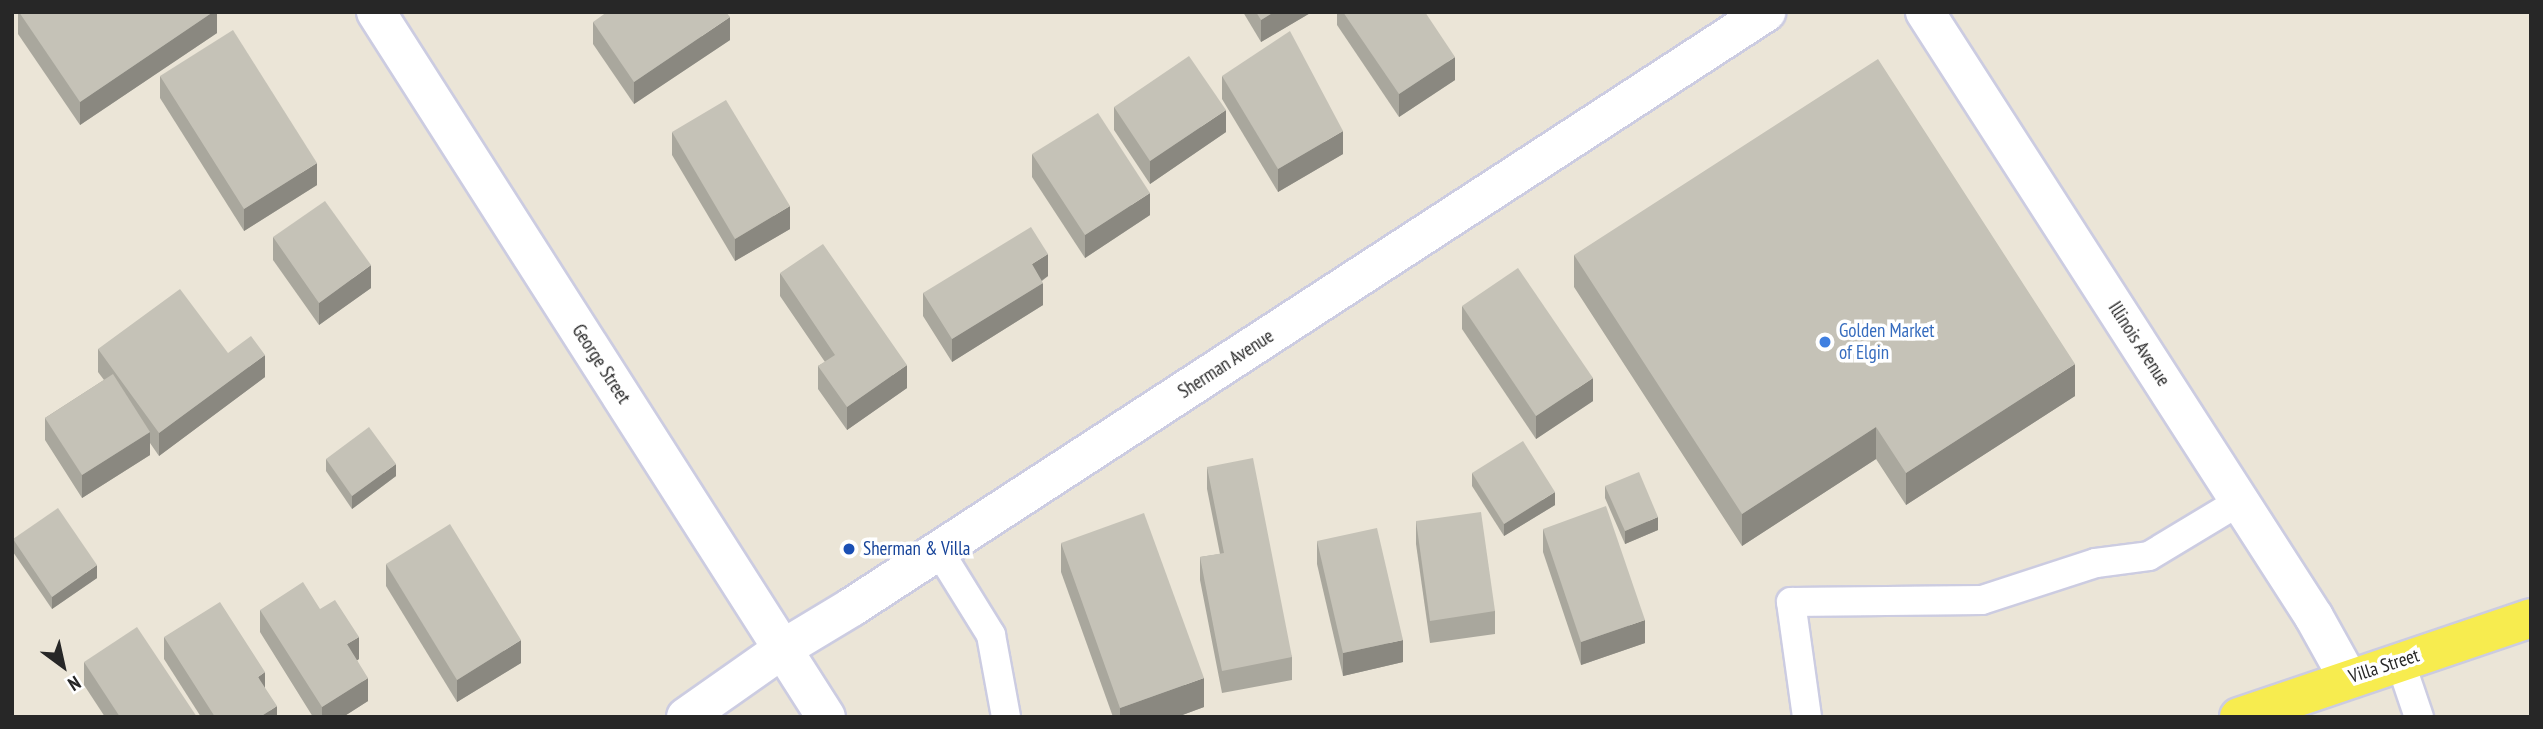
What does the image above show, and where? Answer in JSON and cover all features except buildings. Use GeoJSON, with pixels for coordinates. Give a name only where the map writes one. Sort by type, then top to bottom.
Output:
{"type":"FeatureCollection","features":[{"type":"Feature","properties":{"kind":"main road","name":"Villa Street"},"geometry":{"type":"LineString","coordinates":[[2239,717],[2531,618]]}},
{"type":"Feature","properties":{"kind":"street","name":"George Street"},"geometry":{"type":"LineString","coordinates":[[376,12],[826,717]]}},
{"type":"Feature","properties":{"kind":"street","name":"Sherman Avenue"},"geometry":{"type":"LineString","coordinates":[[686,717],[784,648],[939,551],[1766,12]]}},
{"type":"Feature","properties":{"kind":"street","name":"Illinois Avenue"},"geometry":{"type":"LineString","coordinates":[[1925,12],[2314,617],[2348,678]]}},
{"type":"Feature","properties":{"kind":"lane"},"geometry":{"type":"LineString","coordinates":[[1807,717],[1791,602],[1982,600],[2096,563],[2149,556],[2240,501]]}},
{"type":"Feature","properties":{"kind":"lane"},"geometry":{"type":"LineString","coordinates":[[939,551],[991,635],[1006,717]]}},
{"type":"Feature","properties":{"kind":"lane"},"geometry":{"type":"LineString","coordinates":[[2400,661],[2419,717]]}},
{"type":"Feature","properties":{"kind":"place","name":"Golden Market of Elgin"},"geometry":{"type":"Point","coordinates":[1825,342]}},
{"type":"Feature","properties":{"kind":"place","name":"Sherman & Villa"},"geometry":{"type":"Point","coordinates":[849,549]}}]}
